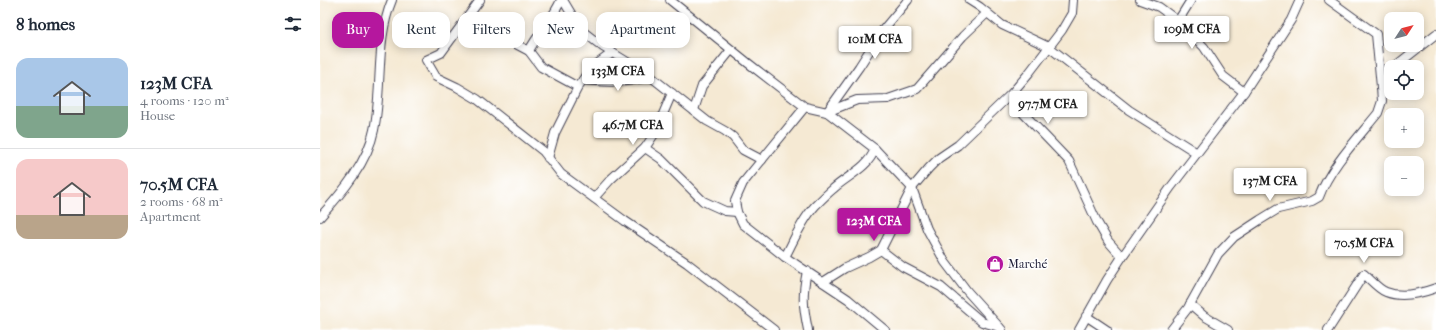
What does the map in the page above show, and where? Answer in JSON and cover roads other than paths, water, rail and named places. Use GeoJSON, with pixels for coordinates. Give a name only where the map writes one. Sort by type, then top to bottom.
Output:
{"type":"FeatureCollection","features":[{"type":"Feature","properties":{"kind":"street"},"geometry":{"type":"LineString","coordinates":[[320,217],[347,186],[364,157],[374,131],[378,102],[381,40],[392,0]]}},
{"type":"Feature","properties":{"kind":"street"},"geometry":{"type":"LineString","coordinates":[[472,12],[480,0]]}},
{"type":"Feature","properties":{"kind":"street"},"geometry":{"type":"LineString","coordinates":[[528,51],[555,13],[562,0],[581,30],[612,53],[650,76],[707,121],[725,131],[733,137],[743,150],[762,160]]}},
{"type":"Feature","properties":{"kind":"street"},"geometry":{"type":"LineString","coordinates":[[670,0],[731,50],[805,107],[827,112],[875,149],[912,188],[927,229],[945,262],[999,329]]}},
{"type":"Feature","properties":{"kind":"street"},"geometry":{"type":"LineString","coordinates":[[827,112],[882,31],[908,0]]}},
{"type":"Feature","properties":{"kind":"street"},"geometry":{"type":"LineString","coordinates":[[969,0],[1002,25],[1049,47],[1129,110],[1198,153]]}},
{"type":"Feature","properties":{"kind":"street"},"geometry":{"type":"LineString","coordinates":[[823,282],[844,268],[881,250],[912,188],[939,158],[958,145],[1012,93],[1062,30],[1072,13],[1073,0]]}},
{"type":"Feature","properties":{"kind":"street"},"geometry":{"type":"LineString","coordinates":[[1140,0],[1159,7],[1178,21],[1204,47],[1223,76],[1244,92]]}},
{"type":"Feature","properties":{"kind":"street"},"geometry":{"type":"LineString","coordinates":[[1178,21],[1191,0]]}},
{"type":"Feature","properties":{"kind":"street"},"geometry":{"type":"LineString","coordinates":[[1079,330],[1122,257],[1171,187],[1244,92],[1291,20],[1300,0]]}},
{"type":"Feature","properties":{"kind":"street"},"geometry":{"type":"LineString","coordinates":[[1171,330],[1190,304],[1218,254],[1234,237],[1278,209],[1318,199],[1331,173],[1378,113],[1382,101],[1376,34],[1329,0]]}},
{"type":"Feature","properties":{"kind":"street"},"geometry":{"type":"LineString","coordinates":[[827,112],[857,100],[888,99],[917,90],[963,36],[987,13]]}},
{"type":"Feature","properties":{"kind":"street"},"geometry":{"type":"LineString","coordinates":[[458,31],[441,53],[426,60],[436,77],[477,99],[543,151],[561,174],[625,221],[687,263],[774,330]]}},
{"type":"Feature","properties":{"kind":"street"},"geometry":{"type":"LineString","coordinates":[[1403,60],[1436,34]]}},
{"type":"Feature","properties":{"kind":"street"},"geometry":{"type":"LineString","coordinates":[[522,48],[528,51],[541,67],[578,87]]}},
{"type":"Feature","properties":{"kind":"street"},"geometry":{"type":"LineString","coordinates":[[694,110],[702,86],[731,50]]}},
{"type":"Feature","properties":{"kind":"street"},"geometry":{"type":"LineString","coordinates":[[548,158],[555,133],[578,87],[590,69],[612,53]]}},
{"type":"Feature","properties":{"kind":"street"},"geometry":{"type":"LineString","coordinates":[[583,80],[612,82],[635,81],[650,76]]}},
{"type":"Feature","properties":{"kind":"street"},"geometry":{"type":"LineString","coordinates":[[1381,87],[1384,82]]}},
{"type":"Feature","properties":{"kind":"street"},"geometry":{"type":"LineString","coordinates":[[594,198],[611,179],[645,148],[655,133],[672,93]]}},
{"type":"Feature","properties":{"kind":"street"},"geometry":{"type":"LineString","coordinates":[[1012,93],[1023,113],[1069,161],[1097,222],[1108,241],[1122,257]]}},
{"type":"Feature","properties":{"kind":"street"},"geometry":{"type":"LineString","coordinates":[[805,107],[743,183],[735,201],[737,212],[743,224],[785,257],[848,299],[885,330]]}},
{"type":"Feature","properties":{"kind":"street"},"geometry":{"type":"LineString","coordinates":[[645,148],[661,159],[703,200],[725,211],[737,212]]}},
{"type":"Feature","properties":{"kind":"street"},"geometry":{"type":"LineString","coordinates":[[785,257],[799,230],[814,208],[834,188],[871,159],[875,149]]}},
{"type":"Feature","properties":{"kind":"street"},"geometry":{"type":"LineString","coordinates":[[881,250],[903,267],[940,287],[982,322],[999,329]]}},
{"type":"Feature","properties":{"kind":"street"},"geometry":{"type":"LineString","coordinates":[[807,271],[803,291],[804,312],[808,330]]}},
{"type":"Feature","properties":{"kind":"street"},"geometry":{"type":"LineString","coordinates":[[1328,330],[1364,274],[1385,292],[1392,294],[1400,295],[1436,288]]}},
{"type":"Feature","properties":{"kind":"street"},"geometry":{"type":"LineString","coordinates":[[1190,304],[1204,316],[1228,330]]}},
{"type":"Feature","properties":{"kind":"street"},"geometry":{"type":"LineString","coordinates":[[1086,316],[1107,330]]}},
{"type":"Feature","properties":{"kind":"place","name":"Marché"},"geometry":{"type":"Point","coordinates":[995,264]}}]}
